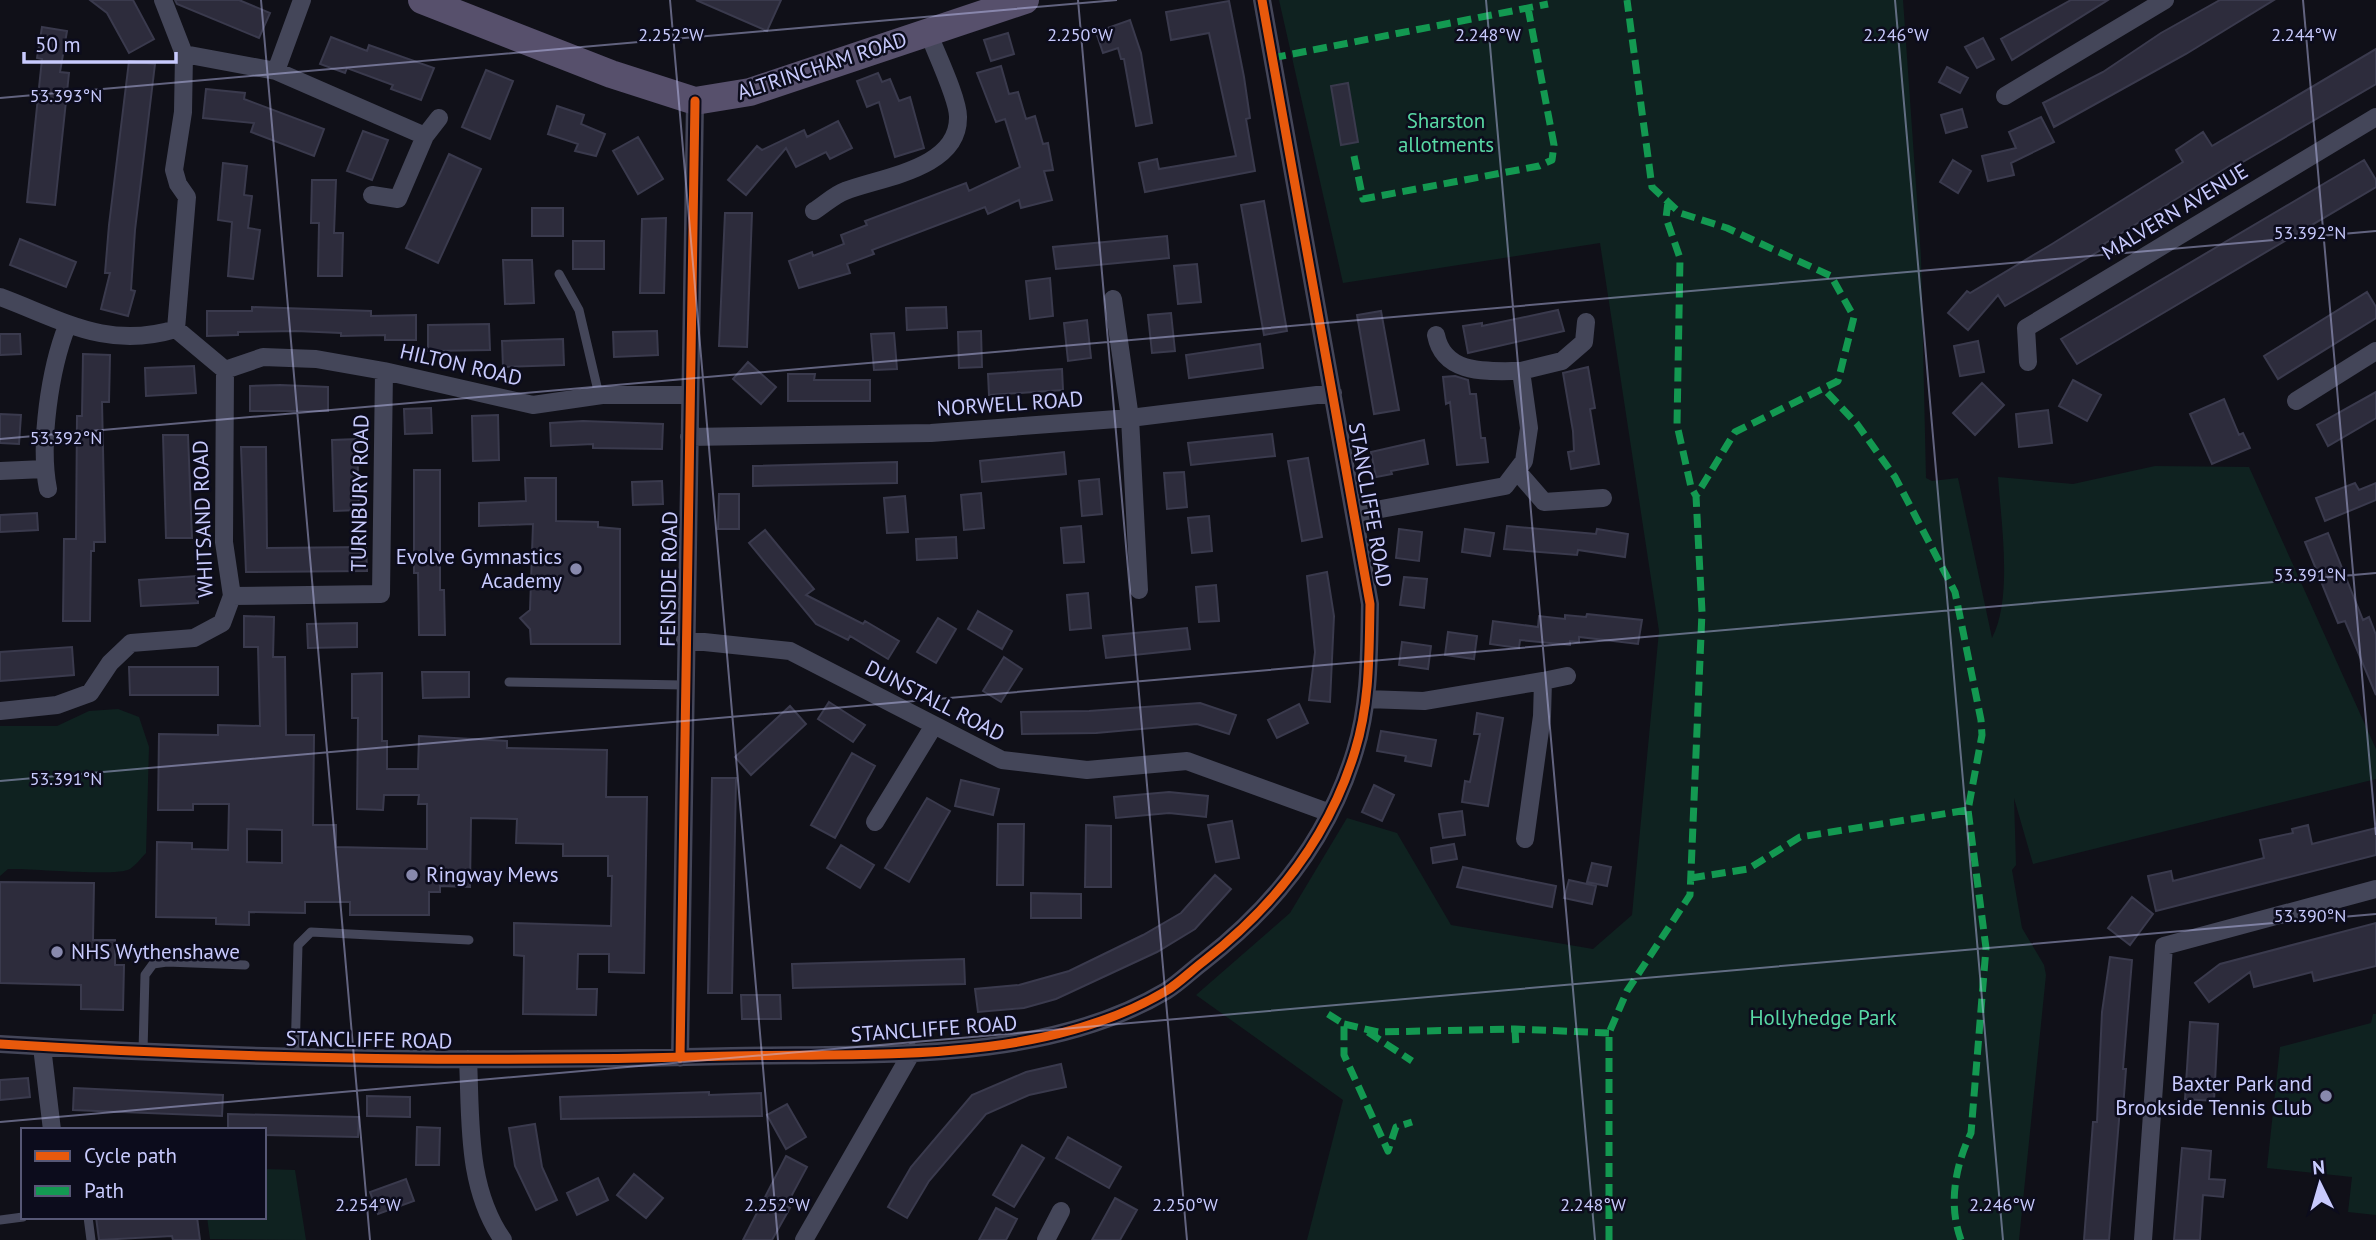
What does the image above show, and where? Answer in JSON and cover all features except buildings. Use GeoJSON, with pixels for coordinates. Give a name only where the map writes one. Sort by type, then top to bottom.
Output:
{"type":"FeatureCollection","features":[{"type":"Feature","properties":{"kind":"main road","name":"ALTRINCHAM ROAD"},"geometry":{"type":"LineString","coordinates":[[422,0],[611,74],[695,101],[750,92],[1025,0]]}},
{"type":"Feature","properties":{"kind":"street"},"geometry":{"type":"LineString","coordinates":[[163,0],[184,54],[183,112],[174,170],[178,184],[187,197],[176,329]]}},
{"type":"Feature","properties":{"kind":"street"},"geometry":{"type":"LineString","coordinates":[[276,71],[302,0]]}},
{"type":"Feature","properties":{"kind":"street","name":"STANCLIFFE ROAD"},"geometry":{"type":"LineString","coordinates":[[0,1044],[295,1057],[468,1059],[680,1058],[912,1052],[991,1047],[1079,1030],[1166,991],[1240,933],[1296,872],[1330,813],[1356,750],[1366,699],[1370,604],[1262,0]]}},
{"type":"Feature","properties":{"kind":"street"},"geometry":{"type":"LineString","coordinates":[[2005,96],[2165,0]]}},
{"type":"Feature","properties":{"kind":"street"},"geometry":{"type":"LineString","coordinates":[[814,211],[843,191],[897,176],[936,157],[953,140],[958,116],[928,32]]}},
{"type":"Feature","properties":{"kind":"street"},"geometry":{"type":"LineString","coordinates":[[184,54],[276,71],[425,136]]}},
{"type":"Feature","properties":{"kind":"street","name":"FENSIDE ROAD"},"geometry":{"type":"LineString","coordinates":[[680,1058],[695,101]]}},
{"type":"Feature","properties":{"kind":"street","name":"MALVERN AVENUE"},"geometry":{"type":"LineString","coordinates":[[2028,362],[2026,328],[2376,117]]}},
{"type":"Feature","properties":{"kind":"street"},"geometry":{"type":"LineString","coordinates":[[372,195],[398,206],[425,136],[439,118]]}},
{"type":"Feature","properties":{"kind":"street"},"geometry":{"type":"LineString","coordinates":[[0,297],[44,313],[67,326],[126,337],[153,336],[176,329]]}},
{"type":"Feature","properties":{"kind":"street"},"geometry":{"type":"LineString","coordinates":[[1112,299],[1130,418],[1139,590]]}},
{"type":"Feature","properties":{"kind":"street"},"geometry":{"type":"LineString","coordinates":[[1436,335],[1439,348],[1453,364],[1479,370],[1521,371],[1562,361],[1584,342],[1586,322]]}},
{"type":"Feature","properties":{"kind":"street"},"geometry":{"type":"LineString","coordinates":[[48,489],[44,469],[54,359],[67,326]]}},
{"type":"Feature","properties":{"kind":"street"},"geometry":{"type":"LineString","coordinates":[[176,329],[225,370]]}},
{"type":"Feature","properties":{"kind":"street"},"geometry":{"type":"LineString","coordinates":[[2295,401],[2376,351]]}},
{"type":"Feature","properties":{"kind":"street","name":"HILTON ROAD"},"geometry":{"type":"LineString","coordinates":[[225,370],[263,357],[317,359],[384,371],[533,405],[599,395],[690,395]]}},
{"type":"Feature","properties":{"kind":"street","name":"WHITSAND ROAD"},"geometry":{"type":"LineString","coordinates":[[0,711],[58,705],[90,693],[110,663],[131,643],[194,638],[222,623],[232,596],[224,542],[225,370]]}},
{"type":"Feature","properties":{"kind":"street","name":"TURNBURY ROAD"},"geometry":{"type":"LineString","coordinates":[[232,596],[381,594],[384,371]]}},
{"type":"Feature","properties":{"kind":"street"},"geometry":{"type":"LineString","coordinates":[[1354,514],[1504,486],[1524,461],[1529,428],[1521,371]]}},
{"type":"Feature","properties":{"kind":"street","name":"NORWELL ROAD"},"geometry":{"type":"LineString","coordinates":[[689,437],[931,433],[1130,418],[1333,393]]}},
{"type":"Feature","properties":{"kind":"street"},"geometry":{"type":"LineString","coordinates":[[0,471],[44,469]]}},
{"type":"Feature","properties":{"kind":"street"},"geometry":{"type":"LineString","coordinates":[[1517,471],[1544,502],[1603,498]]}},
{"type":"Feature","properties":{"kind":"street","name":"DUNSTALL ROAD"},"geometry":{"type":"LineString","coordinates":[[685,640],[790,650],[933,727],[1002,760],[1087,770],[1187,761],[1330,813]]}},
{"type":"Feature","properties":{"kind":"street"},"geometry":{"type":"LineString","coordinates":[[1366,699],[1424,701],[1566,676]]}},
{"type":"Feature","properties":{"kind":"street"},"geometry":{"type":"LineString","coordinates":[[1525,839],[1542,716],[1543,681]]}},
{"type":"Feature","properties":{"kind":"street"},"geometry":{"type":"LineString","coordinates":[[875,822],[933,727]]}},
{"type":"Feature","properties":{"kind":"street"},"geometry":{"type":"LineString","coordinates":[[2143,1240],[2164,946],[2376,890]]}},
{"type":"Feature","properties":{"kind":"street"},"geometry":{"type":"LineString","coordinates":[[42,1047],[51,1128]]}},
{"type":"Feature","properties":{"kind":"street"},"geometry":{"type":"LineString","coordinates":[[804,1240],[912,1052]]}},
{"type":"Feature","properties":{"kind":"street"},"geometry":{"type":"LineString","coordinates":[[468,1059],[473,1159],[478,1184],[492,1225],[503,1240]]}},
{"type":"Feature","properties":{"kind":"street"},"geometry":{"type":"LineString","coordinates":[[1045,1240],[1061,1211]]}},
{"type":"Feature","properties":{"kind":"lane"},"geometry":{"type":"LineString","coordinates":[[559,274],[579,310],[599,395]]}},
{"type":"Feature","properties":{"kind":"lane"},"geometry":{"type":"LineString","coordinates":[[509,682],[684,685]]}},
{"type":"Feature","properties":{"kind":"lane"},"geometry":{"type":"LineString","coordinates":[[295,1057],[298,945],[311,932],[469,940]]}},
{"type":"Feature","properties":{"kind":"lane"},"geometry":{"type":"LineString","coordinates":[[143,1051],[145,975],[153,964],[167,962],[245,965]]}},
{"type":"Feature","properties":{"kind":"lane"},"geometry":{"type":"LineString","coordinates":[[0,1220],[21,1217]]}},
{"type":"Feature","properties":{"kind":"lane"},"geometry":{"type":"LineString","coordinates":[[88,1219],[91,1240]]}},
{"type":"Feature","properties":{"kind":"green space","name":"Hollyhedge Park"},"geometry":{"type":"Polygon","coordinates":[[[1279,0],[1903,0],[1921,257],[1926,478],[1932,481],[1958,478],[1992,638],[2002,602],[2004,581],[1998,477],[2073,484],[2155,466],[2249,467],[2376,749],[2376,779],[2033,864],[2014,798],[2016,865],[2012,870],[2022,928],[2044,965],[2046,975],[2019,1240],[1307,1240],[1343,1100],[1196,995],[1290,913],[1347,818],[1397,833],[1451,925],[1593,949],[1632,915],[1659,631],[1600,243],[1343,283],[1279,0]]]}},
{"type":"Feature","properties":{"kind":"green space"},"geometry":{"type":"Polygon","coordinates":[[[118,709],[139,717],[149,747],[146,853],[130,869],[122,871],[8,869],[0,876],[0,726],[57,726],[89,711],[118,709]]]}},
{"type":"Feature","properties":{"kind":"green space","name":"Baxter Park and Brookside Tennis Club"},"geometry":{"type":"Polygon","coordinates":[[[2373,1014],[2376,1014],[2376,1215],[2348,1212],[2352,1177],[2267,1168],[2280,1047],[2371,1023],[2373,1014]]]}},
{"type":"Feature","properties":{"kind":"green space"},"geometry":{"type":"Polygon","coordinates":[[[266,1169],[295,1170],[306,1240],[210,1239],[207,1219],[266,1219],[266,1169]]]}},
{"type":"Feature","properties":{"kind":"marked path"},"geometry":{"type":"LineString","coordinates":[[1609,1240],[1609,1033],[1627,991],[1690,895],[1702,612],[1696,496],[1735,432],[1838,381],[1854,317],[1831,276],[1727,228],[1680,213],[1652,187],[1627,0]]}},
{"type":"Feature","properties":{"kind":"marked path"},"geometry":{"type":"LineString","coordinates":[[1272,58],[1548,4]]}},
{"type":"Feature","properties":{"kind":"marked path"},"geometry":{"type":"LineString","coordinates":[[1354,156],[1363,199],[1539,166],[1552,160],[1554,145],[1528,8]]}},
{"type":"Feature","properties":{"kind":"marked path"},"geometry":{"type":"LineString","coordinates":[[1668,202],[1666,218],[1680,258],[1677,425],[1691,487],[1696,496]]}},
{"type":"Feature","properties":{"kind":"marked path"},"geometry":{"type":"LineString","coordinates":[[1691,878],[1748,869],[1800,837],[1968,810],[1982,735],[1955,592],[1895,477],[1857,424],[1823,388]]}},
{"type":"Feature","properties":{"kind":"marked path"},"geometry":{"type":"LineString","coordinates":[[1961,1240],[1955,1213],[1955,1186],[1957,1172],[1971,1133],[1986,948],[1968,810]]}},
{"type":"Feature","properties":{"kind":"marked path"},"geometry":{"type":"LineString","coordinates":[[1328,1014],[1344,1024],[1344,1055],[1388,1151],[1396,1127],[1412,1122]]}},
{"type":"Feature","properties":{"kind":"marked path"},"geometry":{"type":"LineString","coordinates":[[1344,1024],[1378,1032],[1515,1029],[1609,1033]]}},
{"type":"Feature","properties":{"kind":"marked path"},"geometry":{"type":"LineString","coordinates":[[1515,1029],[1516,1047]]}},
{"type":"Feature","properties":{"kind":"marked path"},"geometry":{"type":"LineString","coordinates":[[1368,1032],[1412,1061]]}},
{"type":"Feature","properties":{"kind":"cycle path"},"geometry":{"type":"LineString","coordinates":[[0,1044],[274,1056],[457,1059],[898,1054],[955,1050],[1011,1043],[1065,1032],[1117,1015],[1171,988],[1230,940],[1254,917],[1296,868],[1315,841],[1330,812],[1344,782],[1360,733],[1369,659],[1370,604],[1262,0]]}},
{"type":"Feature","properties":{"kind":"cycle path"},"geometry":{"type":"LineString","coordinates":[[680,1058],[695,101]]}},
{"type":"Feature","properties":{"kind":"place","name":"Evolve Gymnastics Academy"},"geometry":{"type":"Point","coordinates":[576,569]}},
{"type":"Feature","properties":{"kind":"place","name":"Ringway Mews"},"geometry":{"type":"Point","coordinates":[412,875]}},
{"type":"Feature","properties":{"kind":"place","name":"NHS Wythenshawe"},"geometry":{"type":"Point","coordinates":[57,952]}},
{"type":"Feature","properties":{"kind":"place","name":"Baxter Park and Brookside Tennis Club"},"geometry":{"type":"Point","coordinates":[2326,1096]}},
{"type":"Feature","properties":{"kind":"park label","name":"Sharston allotments"},"geometry":{"type":"Point","coordinates":[1446,133]}}]}
